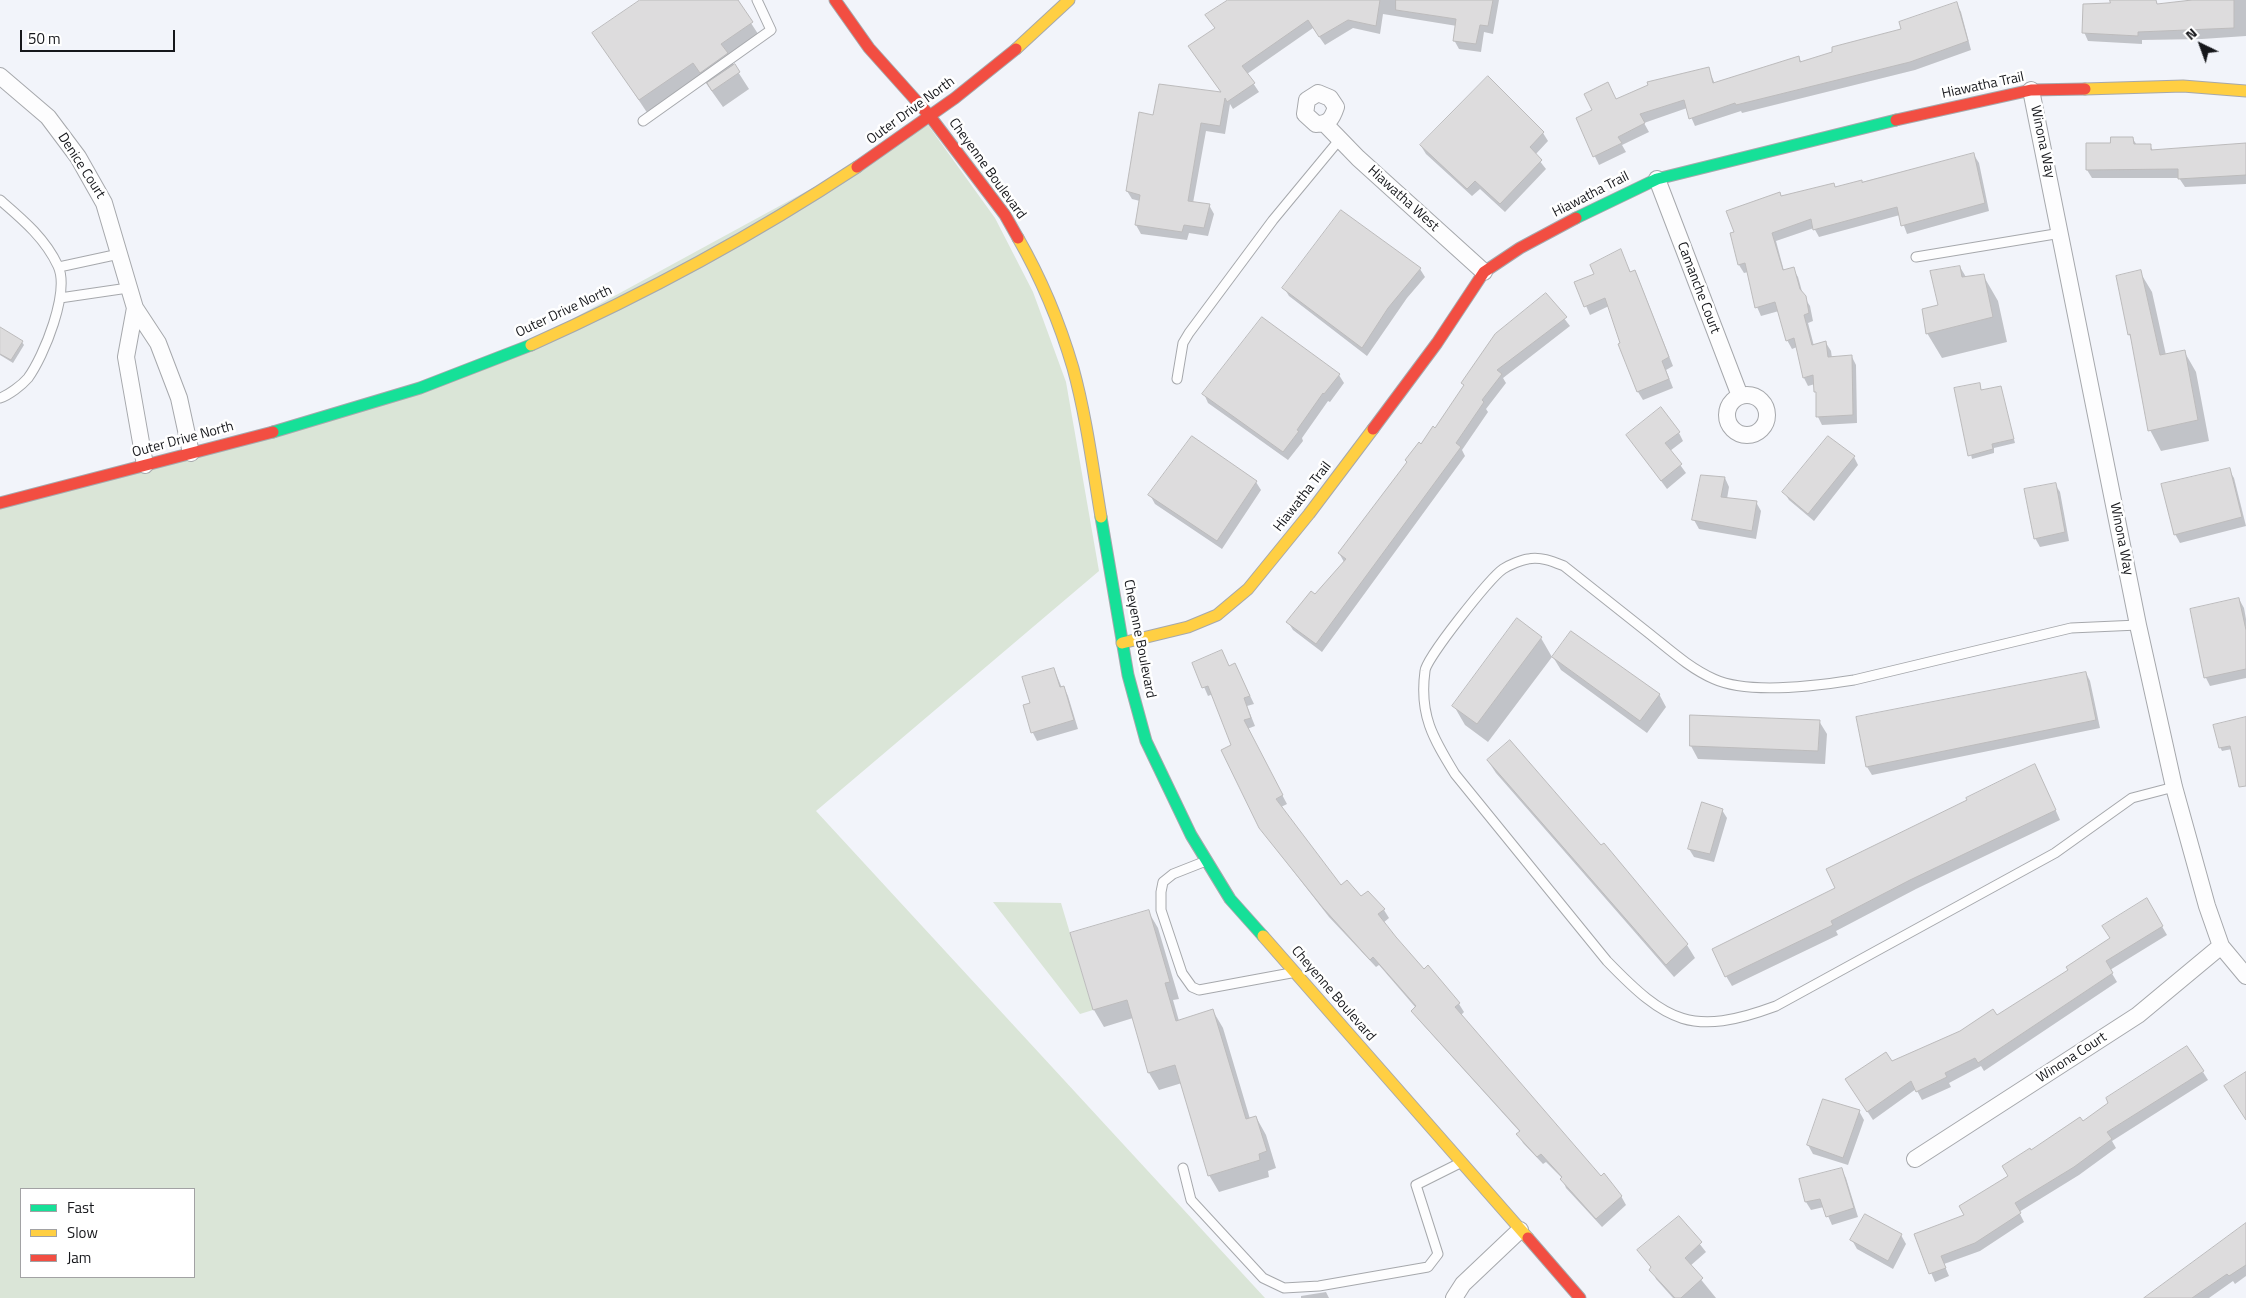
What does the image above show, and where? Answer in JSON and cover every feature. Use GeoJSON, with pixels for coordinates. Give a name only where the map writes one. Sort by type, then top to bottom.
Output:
{"type":"FeatureCollection","features":[{"type":"Feature","properties":{"kind":"street","name":"Cheyenne Boulevard"},"geometry":{"type":"LineString","coordinates":[[835,0],[869,48],[930,115],[1005,215],[1031,260],[1049,302],[1073,368],[1092,462],[1128,675],[1146,741],[1191,835],[1230,898],[1580,1298]]}},
{"type":"Feature","properties":{"kind":"street","name":"Outer Drive North"},"geometry":{"type":"LineString","coordinates":[[0,503],[287,429],[452,377],[532,345],[706,260],[903,137],[1000,63],[1069,0]]}},
{"type":"Feature","properties":{"kind":"street","name":"Denice Court"},"geometry":{"type":"LineString","coordinates":[[0,76],[48,117],[78,157],[104,203],[135,308],[158,342],[179,398],[192,453]]}},
{"type":"Feature","properties":{"kind":"street","name":"Hiawatha Trail"},"geometry":{"type":"LineString","coordinates":[[1122,643],[1188,627],[1217,615],[1248,589],[1309,514],[1373,430],[1437,343],[1484,272],[1520,248],[1606,202],[1657,179],[1931,112],[2031,90],[2183,86],[2246,91]]}},
{"type":"Feature","properties":{"kind":"street","name":"Winona Way"},"geometry":{"type":"LineString","coordinates":[[2031,90],[2138,625],[2174,787],[2207,906],[2221,946],[2246,976]]}},
{"type":"Feature","properties":{"kind":"street","name":"Hiawatha West"},"geometry":{"type":"LineString","coordinates":[[1325,124],[1484,272]]}},
{"type":"Feature","properties":{"kind":"street","name":"Camanche Court"},"geometry":{"type":"LineString","coordinates":[[1657,179],[1740,396]]}},
{"type":"Feature","properties":{"kind":"street","name":"Denice Court"},"geometry":{"type":"LineString","coordinates":[[135,308],[126,358],[145,465]]}},
{"type":"Feature","properties":{"kind":"street","name":"Winona Court"},"geometry":{"type":"LineString","coordinates":[[1916,1159],[2138,1015],[2221,946]]}},
{"type":"Feature","properties":{"kind":"street"},"geometry":{"type":"LineString","coordinates":[[1454,1298],[1463,1284],[1520,1230]]}},
{"type":"Feature","properties":{"kind":"lane"},"geometry":{"type":"LineString","coordinates":[[643,122],[771,30],[757,0]]}},
{"type":"Feature","properties":{"kind":"lane"},"geometry":{"type":"LineString","coordinates":[[1177,379],[1183,343],[1189,332],[1272,220],[1340,139]]}},
{"type":"Feature","properties":{"kind":"lane"},"geometry":{"type":"LineString","coordinates":[[0,200],[37,233],[59,267],[60,298],[44,350],[27,379],[0,398]]}},
{"type":"Feature","properties":{"kind":"lane"},"geometry":{"type":"LineString","coordinates":[[1916,256],[2061,233]]}},
{"type":"Feature","properties":{"kind":"lane"},"geometry":{"type":"LineString","coordinates":[[59,267],[119,254]]}},
{"type":"Feature","properties":{"kind":"lane"},"geometry":{"type":"LineString","coordinates":[[60,298],[128,288]]}},
{"type":"Feature","properties":{"kind":"lane"},"geometry":{"type":"LineString","coordinates":[[2138,625],[2071,628],[1854,680],[1821,685],[1772,687],[1729,684],[1714,680],[1678,656],[1564,566],[1550,560],[1528,558],[1503,569],[1444,640],[1425,669],[1424,708],[1438,746],[1455,774],[1607,961],[1634,989],[1657,1007],[1680,1020],[1701,1023],[1745,1018],[1776,1006],[2055,854],[2132,798],[2174,787]]}},
{"type":"Feature","properties":{"kind":"lane"},"geometry":{"type":"LineString","coordinates":[[1206,861],[1172,874],[1163,882],[1161,892],[1160,910],[1186,980],[1199,990],[1294,972]]}},
{"type":"Feature","properties":{"kind":"lane"},"geometry":{"type":"LineString","coordinates":[[1182,1168],[1191,1200],[1263,1278],[1284,1288],[1319,1286],[1428,1267],[1438,1254],[1416,1185],[1462,1162]]}},
{"type":"Feature","properties":{"kind":"green space"},"geometry":{"type":"Polygon","coordinates":[[[928,125],[995,218],[1033,292],[1066,382],[1099,571],[816,811],[1265,1298],[0,1298],[0,507],[475,372],[928,125]]]}},
{"type":"Feature","properties":{"kind":"green space"},"geometry":{"type":"Polygon","coordinates":[[[993,902],[1061,903],[1093,1010],[1080,1014],[993,902]]]}},
{"type":"Feature","properties":{"kind":"building"},"geometry":{"type":"Polygon","coordinates":[[[640,0],[738,0],[753,22],[721,44],[728,53],[700,73],[693,63],[639,100],[592,33],[640,0]]]}},
{"type":"Feature","properties":{"kind":"building"},"geometry":{"type":"Polygon","coordinates":[[[1228,0],[1380,0],[1376,26],[1348,20],[1319,37],[1308,20],[1242,66],[1255,83],[1227,102],[1225,98],[1220,126],[1201,123],[1188,201],[1210,204],[1204,228],[1184,225],[1182,232],[1135,225],[1140,195],[1126,191],[1139,112],[1153,115],[1159,84],[1221,92],[1188,46],[1215,28],[1205,15],[1228,0]]]}},
{"type":"Feature","properties":{"kind":"building"},"geometry":{"type":"Polygon","coordinates":[[[1396,0],[1493,0],[1488,26],[1480,25],[1476,44],[1453,41],[1456,19],[1396,10],[1396,0]]]}},
{"type":"Feature","properties":{"kind":"building"},"geometry":{"type":"Polygon","coordinates":[[[2110,0],[2156,0],[2157,4],[2192,0],[2234,0],[2234,28],[2138,32],[2138,36],[2082,33],[2083,4],[2110,3],[2110,0]]]}},
{"type":"Feature","properties":{"kind":"building"},"geometry":{"type":"Polygon","coordinates":[[[1957,2],[1968,41],[1910,62],[1736,105],[1735,103],[1689,119],[1684,100],[1640,114],[1645,123],[1618,137],[1622,143],[1593,157],[1576,118],[1592,110],[1584,94],[1608,82],[1616,99],[1648,85],[1647,82],[1709,67],[1713,83],[1799,56],[1800,62],[1832,52],[1832,47],[1901,29],[1899,22],[1957,2]]]}},
{"type":"Feature","properties":{"kind":"building"},"geometry":{"type":"Polygon","coordinates":[[[735,64],[740,72],[712,91],[707,83],[735,64]]]}},
{"type":"Feature","properties":{"kind":"building"},"geometry":{"type":"Polygon","coordinates":[[[1488,76],[1544,132],[1530,147],[1542,160],[1500,204],[1475,181],[1467,189],[1420,145],[1488,76]]]}},
{"type":"Feature","properties":{"kind":"building"},"geometry":{"type":"Polygon","coordinates":[[[2111,137],[2133,137],[2134,144],[2151,144],[2151,150],[2246,143],[2246,175],[2178,179],[2178,169],[2086,170],[2086,143],[2110,143],[2111,137]]]}},
{"type":"Feature","properties":{"kind":"building"},"geometry":{"type":"Polygon","coordinates":[[[1974,153],[1985,203],[1901,226],[1897,207],[1813,230],[1811,219],[1772,233],[1783,270],[1794,267],[1800,289],[1806,296],[1809,313],[1804,315],[1812,345],[1826,341],[1828,357],[1852,355],[1853,415],[1816,417],[1816,392],[1814,392],[1813,375],[1803,378],[1794,338],[1786,341],[1775,302],[1755,308],[1745,263],[1738,265],[1730,233],[1734,232],[1726,211],[1780,192],[1781,196],[1834,183],[1835,187],[1862,180],[1862,182],[1974,153]]]}},
{"type":"Feature","properties":{"kind":"building"},"geometry":{"type":"Polygon","coordinates":[[[1341,210],[1421,268],[1388,308],[1362,348],[1282,288],[1341,210]]]}},
{"type":"Feature","properties":{"kind":"building"},"geometry":{"type":"Polygon","coordinates":[[[1621,249],[1630,272],[1635,270],[1669,357],[1662,361],[1669,379],[1637,392],[1618,344],[1620,343],[1605,298],[1584,307],[1574,282],[1594,274],[1590,265],[1621,249]]]}},
{"type":"Feature","properties":{"kind":"building"},"geometry":{"type":"Polygon","coordinates":[[[1960,266],[1962,277],[1984,274],[1993,317],[1926,334],[1922,309],[1938,305],[1930,271],[1960,266]]]}},
{"type":"Feature","properties":{"kind":"building"},"geometry":{"type":"Polygon","coordinates":[[[2141,270],[2160,355],[2185,350],[2198,420],[2148,431],[2130,334],[2128,335],[2116,276],[2141,270]]]}},
{"type":"Feature","properties":{"kind":"building"},"geometry":{"type":"Polygon","coordinates":[[[1546,293],[1567,317],[1497,370],[1502,374],[1482,400],[1484,402],[1456,443],[1461,447],[1316,644],[1286,622],[1311,591],[1315,594],[1346,559],[1338,553],[1407,462],[1405,460],[1419,442],[1421,444],[1433,426],[1435,428],[1464,385],[1461,383],[1495,334],[1546,293]]]}},
{"type":"Feature","properties":{"kind":"building"},"geometry":{"type":"Polygon","coordinates":[[[1262,317],[1340,374],[1323,393],[1283,452],[1202,394],[1262,317]]]}},
{"type":"Feature","properties":{"kind":"building"},"geometry":{"type":"Polygon","coordinates":[[[0,327],[23,341],[11,360],[0,354],[0,327]]]}},
{"type":"Feature","properties":{"kind":"building"},"geometry":{"type":"Polygon","coordinates":[[[1980,383],[1981,390],[2001,386],[2014,439],[1992,444],[1993,449],[1968,456],[1954,388],[1980,383]]]}},
{"type":"Feature","properties":{"kind":"building"},"geometry":{"type":"Polygon","coordinates":[[[1661,407],[1680,432],[1665,443],[1682,464],[1661,481],[1626,435],[1661,407]]]}},
{"type":"Feature","properties":{"kind":"building"},"geometry":{"type":"Polygon","coordinates":[[[1192,436],[1257,481],[1217,541],[1148,495],[1192,436]]]}},
{"type":"Feature","properties":{"kind":"building"},"geometry":{"type":"Polygon","coordinates":[[[1828,436],[1855,456],[1808,514],[1782,492],[1828,436]]]}},
{"type":"Feature","properties":{"kind":"building"},"geometry":{"type":"Polygon","coordinates":[[[2230,468],[2242,517],[2174,535],[2161,484],[2230,468]]]}},
{"type":"Feature","properties":{"kind":"building"},"geometry":{"type":"Polygon","coordinates":[[[1701,475],[1725,477],[1721,497],[1757,501],[1752,531],[1692,520],[1701,475]]]}},
{"type":"Feature","properties":{"kind":"building"},"geometry":{"type":"Polygon","coordinates":[[[2056,483],[2065,532],[2034,539],[2024,489],[2056,483]]]}},
{"type":"Feature","properties":{"kind":"building"},"geometry":{"type":"Polygon","coordinates":[[[2239,598],[2246,630],[2246,669],[2204,678],[2190,609],[2239,598]]]}},
{"type":"Feature","properties":{"kind":"building"},"geometry":{"type":"Polygon","coordinates":[[[1517,618],[1542,637],[1477,724],[1452,706],[1517,618]]]}},
{"type":"Feature","properties":{"kind":"building"},"geometry":{"type":"Polygon","coordinates":[[[1571,631],[1660,694],[1640,721],[1552,657],[1571,631]]]}},
{"type":"Feature","properties":{"kind":"building"},"geometry":{"type":"Polygon","coordinates":[[[1222,650],[1229,666],[1235,663],[1250,696],[1244,698],[1251,718],[1244,720],[1283,795],[1276,799],[1341,885],[1347,880],[1361,896],[1368,891],[1385,909],[1378,914],[1396,937],[1424,969],[1428,965],[1460,1003],[1455,1007],[1601,1176],[1604,1173],[1622,1196],[1596,1219],[1560,1179],[1562,1177],[1541,1154],[1537,1157],[1516,1134],[1520,1131],[1411,1011],[1416,1006],[1373,957],[1370,960],[1323,908],[1259,828],[1221,750],[1231,745],[1208,686],[1202,688],[1192,663],[1222,650]]]}},
{"type":"Feature","properties":{"kind":"building"},"geometry":{"type":"Polygon","coordinates":[[[1054,668],[1060,687],[1064,686],[1074,720],[1031,733],[1023,705],[1030,703],[1022,677],[1054,668]]]}},
{"type":"Feature","properties":{"kind":"building"},"geometry":{"type":"Polygon","coordinates":[[[2086,672],[2096,720],[1866,767],[1856,717],[2086,672]]]}},
{"type":"Feature","properties":{"kind":"building"},"geometry":{"type":"Polygon","coordinates":[[[1690,715],[1820,720],[1818,751],[1690,746],[1690,715]]]}},
{"type":"Feature","properties":{"kind":"building"},"geometry":{"type":"Polygon","coordinates":[[[2246,717],[2246,786],[2239,787],[2230,746],[2219,748],[2213,725],[2246,717]]]}},
{"type":"Feature","properties":{"kind":"building"},"geometry":{"type":"Polygon","coordinates":[[[1510,740],[1601,845],[1604,843],[1688,944],[1666,965],[1487,760],[1510,740]]]}},
{"type":"Feature","properties":{"kind":"building"},"geometry":{"type":"Polygon","coordinates":[[[2035,764],[2056,810],[1910,880],[1831,921],[1833,925],[1725,977],[1712,949],[1835,888],[1826,869],[1967,800],[1966,798],[2035,764]]]}},
{"type":"Feature","properties":{"kind":"building"},"geometry":{"type":"Polygon","coordinates":[[[1702,802],[1723,809],[1710,854],[1688,849],[1702,802]]]}},
{"type":"Feature","properties":{"kind":"building"},"geometry":{"type":"Polygon","coordinates":[[[2147,898],[2163,926],[2106,961],[2113,973],[1978,1063],[1975,1058],[1945,1073],[1947,1077],[1916,1092],[1911,1081],[1867,1112],[1845,1079],[1886,1052],[1892,1061],[1960,1031],[1993,1009],[1997,1015],[2068,970],[2066,967],[2110,938],[2102,926],[2147,898]]]}},
{"type":"Feature","properties":{"kind":"building"},"geometry":{"type":"Polygon","coordinates":[[[1149,910],[1170,982],[1165,983],[1176,1021],[1213,1009],[1246,1119],[1256,1116],[1267,1151],[1259,1154],[1260,1160],[1208,1176],[1175,1065],[1148,1073],[1127,1000],[1093,1010],[1070,933],[1149,910]]]}},
{"type":"Feature","properties":{"kind":"building"},"geometry":{"type":"Polygon","coordinates":[[[2187,1046],[2204,1071],[2107,1132],[2112,1139],[2074,1167],[2015,1203],[2021,1213],[1975,1243],[1941,1256],[1946,1268],[1929,1274],[1914,1234],[1964,1215],[1959,1206],[2008,1176],[2002,1166],[2030,1148],[2031,1150],[2080,1117],[2083,1121],[2108,1103],[2106,1098],[2187,1046]]]}},
{"type":"Feature","properties":{"kind":"building"},"geometry":{"type":"Polygon","coordinates":[[[2246,1072],[2246,1120],[2224,1086],[2246,1072]]]}},
{"type":"Feature","properties":{"kind":"building"},"geometry":{"type":"Polygon","coordinates":[[[1823,1099],[1860,1110],[1843,1158],[1807,1145],[1823,1099]]]}},
{"type":"Feature","properties":{"kind":"building"},"geometry":{"type":"Polygon","coordinates":[[[1842,1168],[1854,1208],[1826,1217],[1820,1199],[1805,1202],[1799,1179],[1842,1168]]]}},
{"type":"Feature","properties":{"kind":"building"},"geometry":{"type":"Polygon","coordinates":[[[1865,1214],[1902,1234],[1888,1261],[1850,1240],[1865,1214]]]}},
{"type":"Feature","properties":{"kind":"building"},"geometry":{"type":"Polygon","coordinates":[[[1679,1216],[1702,1242],[1685,1258],[1703,1278],[1681,1298],[1675,1298],[1649,1270],[1651,1267],[1637,1250],[1679,1216]]]}},
{"type":"Feature","properties":{"kind":"building"},"geometry":{"type":"Polygon","coordinates":[[[2246,1223],[2246,1265],[2229,1276],[2227,1274],[2192,1298],[2144,1298],[2246,1223]]]}},
{"type":"Feature","properties":{"kind":"traffic: fast"},"geometry":{"type":"LineString","coordinates":[[1576,218],[1657,179],[1896,120]]}},
{"type":"Feature","properties":{"kind":"traffic: fast"},"geometry":{"type":"LineString","coordinates":[[273,432],[420,388],[531,345]]}},
{"type":"Feature","properties":{"kind":"traffic: fast"},"geometry":{"type":"LineString","coordinates":[[1101,517],[1128,675],[1146,741],[1191,835],[1230,899],[1263,936]]}},
{"type":"Feature","properties":{"kind":"traffic: slow"},"geometry":{"type":"LineString","coordinates":[[1016,49],[1069,0]]}},
{"type":"Feature","properties":{"kind":"traffic: slow"},"geometry":{"type":"LineString","coordinates":[[2085,89],[2183,86],[2246,91]]}},
{"type":"Feature","properties":{"kind":"traffic: slow"},"geometry":{"type":"LineString","coordinates":[[531,345],[616,305],[739,240],[857,167]]}},
{"type":"Feature","properties":{"kind":"traffic: slow"},"geometry":{"type":"LineString","coordinates":[[1018,238],[1049,302],[1073,368],[1085,423],[1101,517]]}},
{"type":"Feature","properties":{"kind":"traffic: slow"},"geometry":{"type":"LineString","coordinates":[[1122,643],[1188,627],[1217,615],[1248,589],[1309,514],[1373,429]]}},
{"type":"Feature","properties":{"kind":"traffic: slow"},"geometry":{"type":"LineString","coordinates":[[1263,936],[1528,1238]]}},
{"type":"Feature","properties":{"kind":"traffic: jam"},"geometry":{"type":"LineString","coordinates":[[835,0],[869,48],[929,115],[1005,215],[1018,238]]}},
{"type":"Feature","properties":{"kind":"traffic: jam"},"geometry":{"type":"LineString","coordinates":[[857,167],[955,98],[1016,49]]}},
{"type":"Feature","properties":{"kind":"traffic: jam"},"geometry":{"type":"LineString","coordinates":[[1896,120],[2031,90],[2085,89]]}},
{"type":"Feature","properties":{"kind":"traffic: jam"},"geometry":{"type":"LineString","coordinates":[[1373,429],[1437,343],[1484,272],[1520,248],[1576,218]]}},
{"type":"Feature","properties":{"kind":"traffic: jam"},"geometry":{"type":"LineString","coordinates":[[0,503],[273,432]]}},
{"type":"Feature","properties":{"kind":"traffic: jam"},"geometry":{"type":"LineString","coordinates":[[1528,1238],[1580,1298]]}}]}
